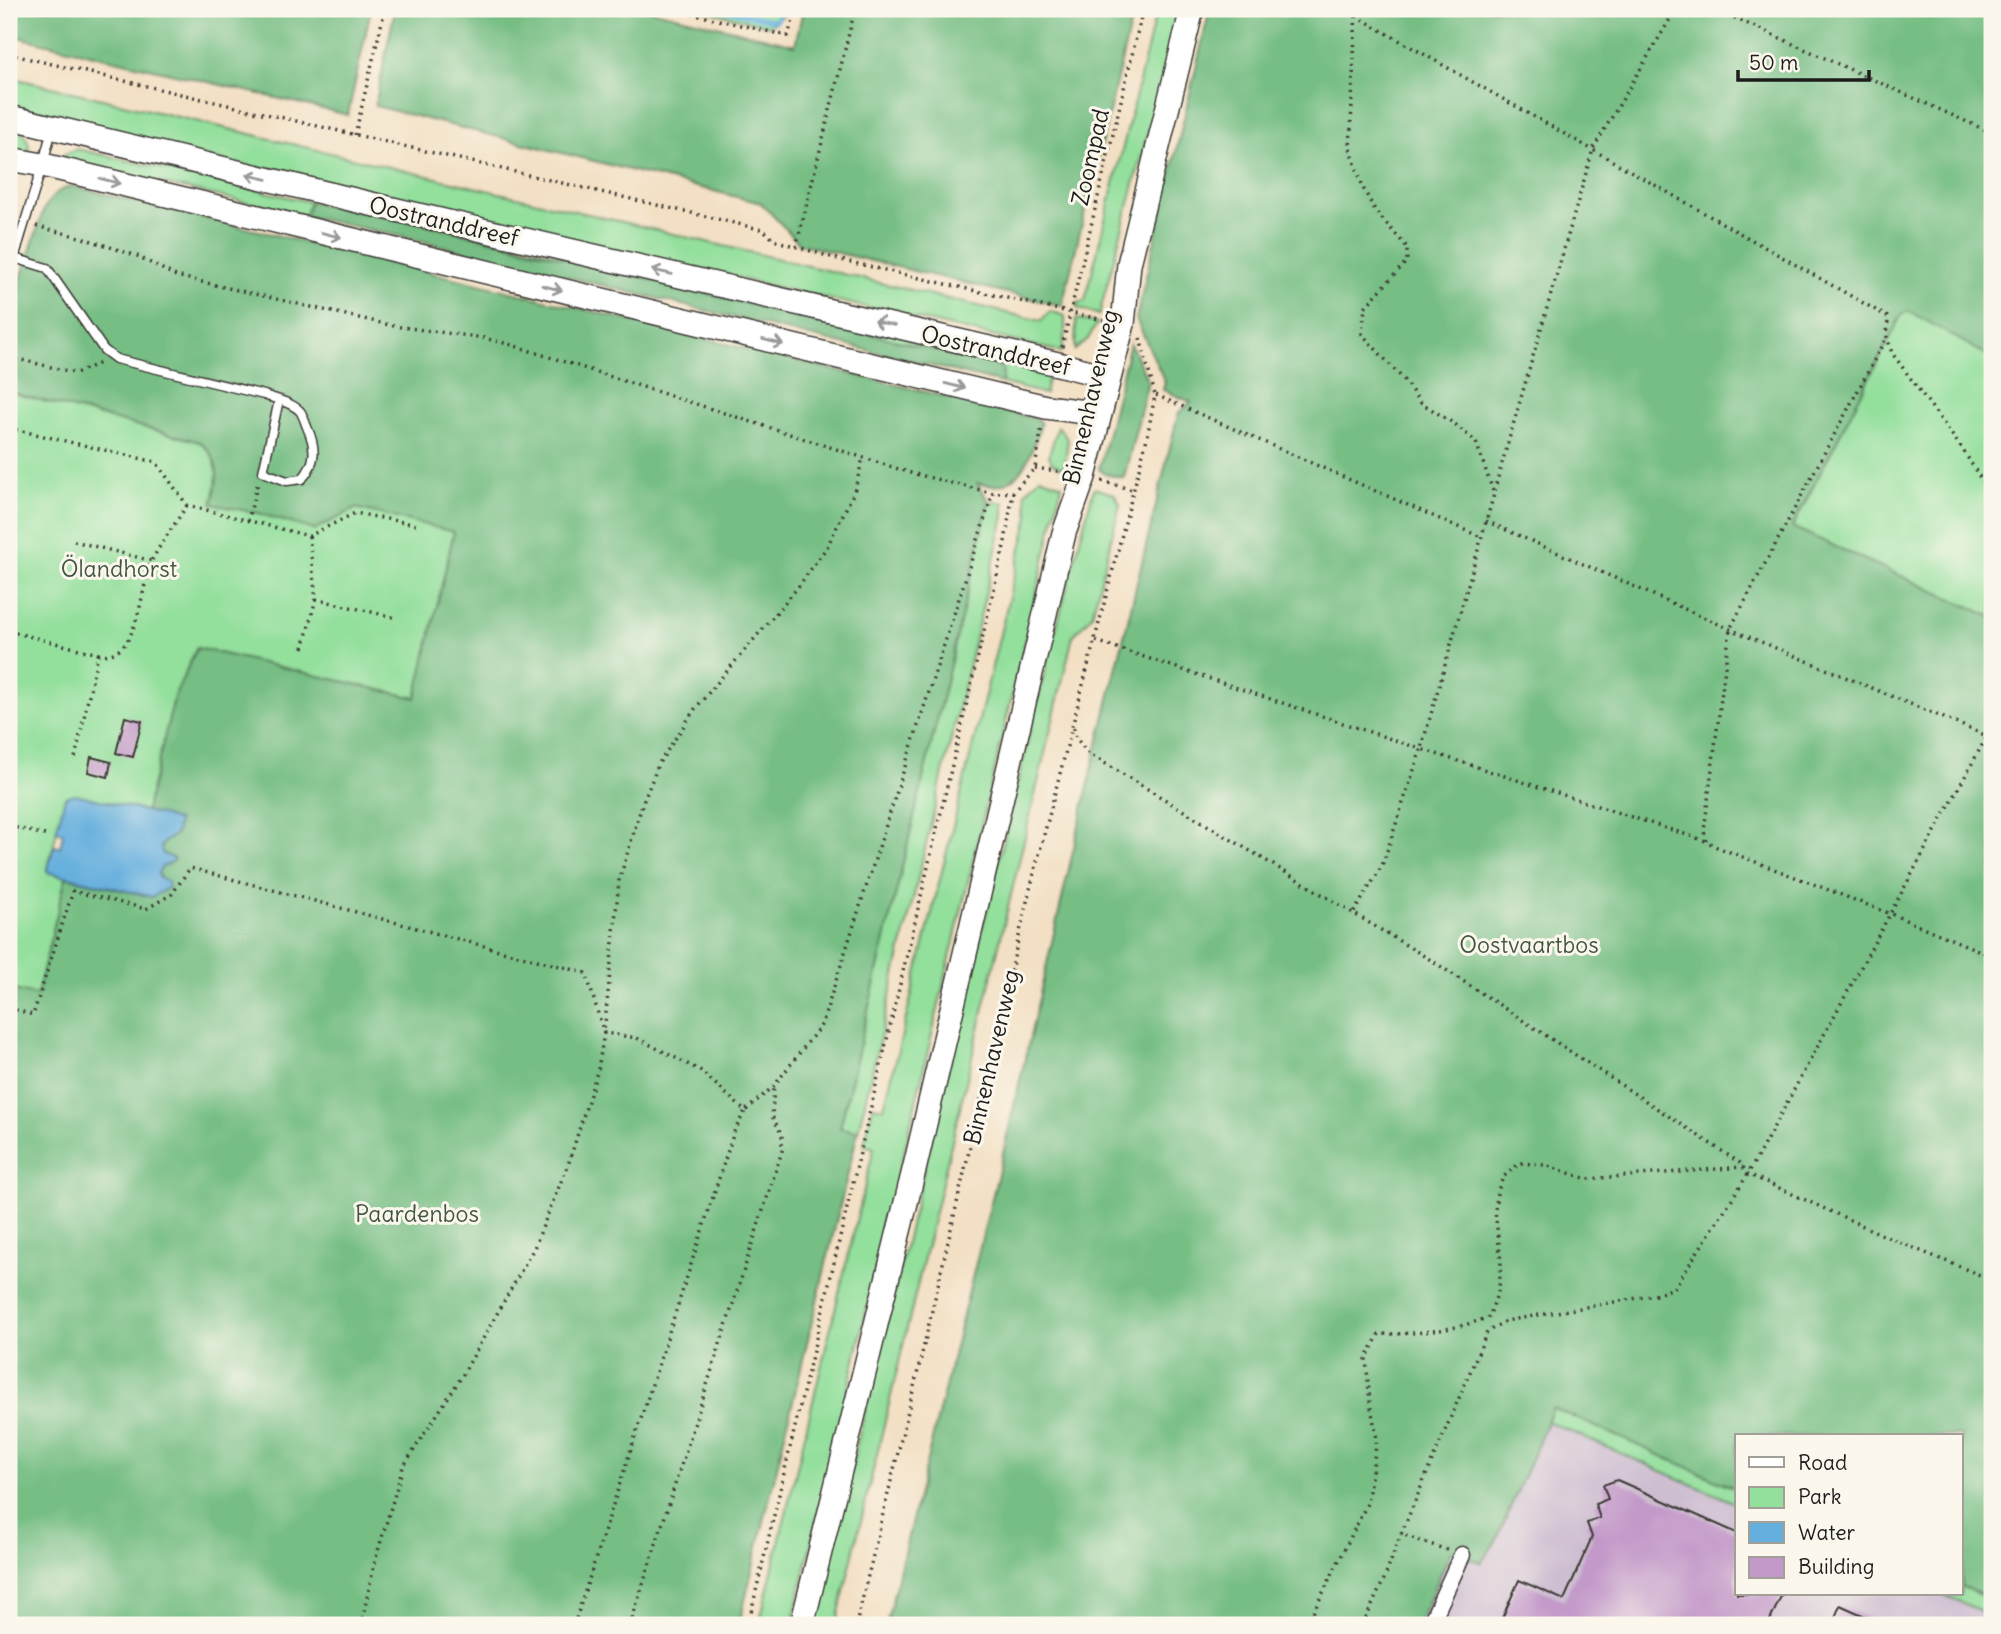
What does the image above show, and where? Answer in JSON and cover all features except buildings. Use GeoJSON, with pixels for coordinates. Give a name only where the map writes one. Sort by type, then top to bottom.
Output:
{"type":"FeatureCollection","features":[{"type":"Feature","properties":{"kind":"main road","name":"Binnenhavenweg"},"geometry":{"type":"LineString","coordinates":[[802,1625],[918,1153],[1064,533],[1084,477],[1105,394],[1115,323],[1111,304],[1129,264],[1192,9]]}},
{"type":"Feature","properties":{"kind":"main road","name":"Oostranddreef"},"geometry":{"type":"LineString","coordinates":[[9,117],[345,198],[1058,363],[1094,373],[1105,394]]}},
{"type":"Feature","properties":{"kind":"main road","name":"Oostranddreef"},"geometry":{"type":"LineString","coordinates":[[9,159],[1046,407],[1084,412]]}},
{"type":"Feature","properties":{"kind":"main road","name":"Binnenhavenweg"},"geometry":{"type":"LineString","coordinates":[[1064,533],[1067,487],[1084,412],[1094,373],[1115,323]]}},
{"type":"Feature","properties":{"kind":"main road"},"geometry":{"type":"LineString","coordinates":[[1084,412],[1105,394]]}},
{"type":"Feature","properties":{"kind":"street"},"geometry":{"type":"LineString","coordinates":[[1430,1625],[1462,1555]]}},
{"type":"Feature","properties":{"kind":"lane"},"geometry":{"type":"LineString","coordinates":[[9,277],[52,127]]}},
{"type":"Feature","properties":{"kind":"lane"},"geometry":{"type":"LineString","coordinates":[[14,258],[47,268],[104,351],[116,359],[279,400],[299,411],[314,441],[314,457],[302,479],[287,481],[263,472],[279,400]]}},
{"type":"Feature","properties":{"kind":"path"},"geometry":{"type":"LineString","coordinates":[[355,135],[385,9]]}},
{"type":"Feature","properties":{"kind":"path"},"geometry":{"type":"LineString","coordinates":[[671,9],[788,36],[796,9]]}},
{"type":"Feature","properties":{"kind":"path"},"geometry":{"type":"LineString","coordinates":[[796,247],[855,9]]}},
{"type":"Feature","properties":{"kind":"path","name":"Zoompad"},"geometry":{"type":"LineString","coordinates":[[1058,363],[1143,9]]}},
{"type":"Feature","properties":{"kind":"path"},"geometry":{"type":"LineString","coordinates":[[1344,9],[1888,317],[1887,337],[1892,354],[1963,450],[1992,498]]}},
{"type":"Feature","properties":{"kind":"path"},"geometry":{"type":"LineString","coordinates":[[1356,9],[1350,148],[1364,190],[1376,212],[1407,247],[1407,261],[1365,307],[1362,334],[1420,402],[1456,425],[1476,442],[1493,494]]}},
{"type":"Feature","properties":{"kind":"path"},"geometry":{"type":"LineString","coordinates":[[1353,914],[1382,866],[1421,749],[1593,149],[1676,9]]}},
{"type":"Feature","properties":{"kind":"path"},"geometry":{"type":"LineString","coordinates":[[1715,9],[1992,133]]}},
{"type":"Feature","properties":{"kind":"path"},"geometry":{"type":"LineString","coordinates":[[9,54],[764,230],[774,240],[841,260],[1115,323],[1138,332],[1155,395],[1481,537]]}},
{"type":"Feature","properties":{"kind":"path"},"geometry":{"type":"LineString","coordinates":[[23,223],[83,238],[127,253],[176,276],[394,326],[484,338],[512,345],[911,473],[993,493],[1013,492]]}},
{"type":"Feature","properties":{"kind":"path"},"geometry":{"type":"LineString","coordinates":[[1706,841],[1703,831],[1730,629],[1887,337]]}},
{"type":"Feature","properties":{"kind":"path"},"geometry":{"type":"LineString","coordinates":[[9,357],[76,373],[100,363],[110,355]]}},
{"type":"Feature","properties":{"kind":"path","name":"Binnenhavenweg"},"geometry":{"type":"LineString","coordinates":[[856,1625],[1029,893],[1147,438],[1155,395]]}},
{"type":"Feature","properties":{"kind":"path"},"geometry":{"type":"LineString","coordinates":[[9,428],[156,462],[187,505],[309,536],[355,513],[418,526]]}},
{"type":"Feature","properties":{"kind":"path"},"geometry":{"type":"LineString","coordinates":[[361,1625],[375,1561],[403,1467],[462,1376],[534,1248],[569,1162],[598,1069],[619,881],[642,805],[659,763],[695,709],[798,587],[827,547],[854,492],[863,458]]}},
{"type":"Feature","properties":{"kind":"path"},"geometry":{"type":"LineString","coordinates":[[748,1625],[999,569],[1013,492],[1035,468]]}},
{"type":"Feature","properties":{"kind":"path"},"geometry":{"type":"LineString","coordinates":[[248,521],[258,479],[263,472]]}},
{"type":"Feature","properties":{"kind":"path"},"geometry":{"type":"LineString","coordinates":[[574,1625],[734,1132],[745,1111],[774,1086],[822,1024],[993,493]]}},
{"type":"Feature","properties":{"kind":"path"},"geometry":{"type":"LineString","coordinates":[[9,631],[98,654],[117,651],[130,639],[152,561],[187,505]]}},
{"type":"Feature","properties":{"kind":"path"},"geometry":{"type":"LineString","coordinates":[[9,507],[9,526]]}},
{"type":"Feature","properties":{"kind":"path"},"geometry":{"type":"LineString","coordinates":[[1486,521],[1730,629],[1990,737]]}},
{"type":"Feature","properties":{"kind":"path"},"geometry":{"type":"LineString","coordinates":[[303,648],[316,599],[309,536]]}},
{"type":"Feature","properties":{"kind":"path"},"geometry":{"type":"LineString","coordinates":[[74,541],[152,561]]}},
{"type":"Feature","properties":{"kind":"path"},"geometry":{"type":"LineString","coordinates":[[316,599],[397,618]]}},
{"type":"Feature","properties":{"kind":"path"},"geometry":{"type":"LineString","coordinates":[[1095,641],[1706,841],[1992,956]]}},
{"type":"Feature","properties":{"kind":"path"},"geometry":{"type":"LineString","coordinates":[[75,758],[98,654]]}},
{"type":"Feature","properties":{"kind":"path"},"geometry":{"type":"LineString","coordinates":[[1073,726],[1076,738],[1088,753],[1434,962],[1740,1163],[1748,1174],[1894,1240],[1992,1280]]}},
{"type":"Feature","properties":{"kind":"path"},"geometry":{"type":"LineString","coordinates":[[1363,1625],[1487,1332],[1505,1321],[1655,1295],[1674,1288],[1748,1174],[1990,737],[1992,727]]}},
{"type":"Feature","properties":{"kind":"path"},"geometry":{"type":"LineString","coordinates":[[9,826],[49,836]]}},
{"type":"Feature","properties":{"kind":"path"},"geometry":{"type":"LineString","coordinates":[[9,1008],[33,1014],[73,891],[146,909],[172,894],[190,868],[586,973],[604,1033]]}},
{"type":"Feature","properties":{"kind":"path"},"geometry":{"type":"LineString","coordinates":[[604,1033],[637,1038],[701,1071],[745,1111]]}},
{"type":"Feature","properties":{"kind":"path"},"geometry":{"type":"LineString","coordinates":[[630,1625],[782,1151],[782,1135],[772,1116],[774,1086]]}},
{"type":"Feature","properties":{"kind":"path"},"geometry":{"type":"LineString","coordinates":[[1307,1625],[1313,1618],[1367,1504],[1377,1439],[1366,1359],[1378,1334],[1420,1334],[1489,1317],[1499,1288],[1500,1236],[1495,1211],[1503,1177],[1520,1163],[1545,1165],[1587,1179],[1743,1167]]}},
{"type":"Feature","properties":{"kind":"path"},"geometry":{"type":"LineString","coordinates":[[1401,1534],[1462,1555]]}},
{"type":"Feature","properties":{"kind":"shaded area"},"geometry":{"type":"Polygon","coordinates":[[[1506,1394],[1735,1493],[1735,1596],[1962,1594],[1992,1605],[1992,1625],[1401,1625],[1506,1394]]]}},
{"type":"Feature","properties":{"kind":"green space"},"geometry":{"type":"Polygon","coordinates":[[[9,9],[371,9],[348,115],[9,35],[9,9]]]}},
{"type":"Feature","properties":{"kind":"green space"},"geometry":{"type":"Polygon","coordinates":[[[395,9],[647,9],[795,45],[803,9],[1134,9],[1062,306],[800,244],[761,203],[375,106],[395,9]]]}},
{"type":"Feature","properties":{"kind":"green space"},"geometry":{"type":"Polygon","coordinates":[[[698,9],[786,9],[784,15],[770,26],[698,9]]]}},
{"type":"Feature","properties":{"kind":"green space"},"geometry":{"type":"Polygon","coordinates":[[[1157,9],[1185,9],[1145,143],[1099,315],[1077,308],[1077,303],[1085,301],[1157,9]]]}},
{"type":"Feature","properties":{"kind":"green space","name":"Oostvaartbos"},"geometry":{"type":"Polygon","coordinates":[[[1210,9],[1992,9],[1992,358],[1909,311],[1902,314],[1792,527],[1992,617],[1992,1600],[1962,1586],[1962,1434],[1735,1434],[1735,1488],[1553,1408],[1496,1541],[1481,1563],[1451,1551],[1418,1625],[886,1625],[1001,1162],[1178,414],[1191,402],[1163,390],[1165,382],[1136,319],[1210,9]]]}},
{"type":"Feature","properties":{"kind":"green space"},"geometry":{"type":"Polygon","coordinates":[[[9,77],[1041,321],[1050,311],[1065,316],[1062,352],[54,122],[9,103],[9,77]]]}},
{"type":"Feature","properties":{"kind":"green space"},"geometry":{"type":"Polygon","coordinates":[[[9,123],[24,134],[29,151],[9,154],[9,123]]]}},
{"type":"Feature","properties":{"kind":"green space"},"geometry":{"type":"Polygon","coordinates":[[[77,149],[310,202],[305,216],[61,160],[65,154],[77,149]]]}},
{"type":"Feature","properties":{"kind":"green space","name":"Paardenbos"},"geometry":{"type":"Polygon","coordinates":[[[72,186],[1038,419],[1041,424],[1027,461],[1016,476],[996,486],[977,483],[989,501],[840,1128],[858,1131],[739,1625],[9,1625],[9,989],[37,995],[66,877],[152,897],[162,880],[158,873],[162,867],[172,862],[161,848],[164,842],[172,837],[178,821],[146,811],[175,695],[197,648],[416,698],[454,532],[357,508],[314,530],[258,513],[212,504],[217,470],[212,456],[200,442],[9,392],[9,314],[44,209],[55,194],[72,186]]]}},
{"type":"Feature","properties":{"kind":"green space"},"geometry":{"type":"Polygon","coordinates":[[[310,202],[414,221],[1003,367],[1002,383],[405,237],[305,216],[310,202]]]}},
{"type":"Feature","properties":{"kind":"green space"},"geometry":{"type":"Polygon","coordinates":[[[414,221],[1051,365],[1045,394],[1002,383],[1003,367],[414,221]]]}},
{"type":"Feature","properties":{"kind":"green space"},"geometry":{"type":"Polygon","coordinates":[[[1909,311],[1992,358],[1992,617],[1792,528],[1902,314],[1909,311]]]}},
{"type":"Feature","properties":{"kind":"green space"},"geometry":{"type":"Polygon","coordinates":[[[1076,319],[1097,323],[1088,339],[1075,350],[1076,319]]]}},
{"type":"Feature","properties":{"kind":"green space"},"geometry":{"type":"Polygon","coordinates":[[[1130,343],[1148,381],[1124,478],[1105,474],[1099,469],[1130,343]]]}},
{"type":"Feature","properties":{"kind":"green space","name":"Ölandhorst"},"geometry":{"type":"Polygon","coordinates":[[[9,392],[200,442],[212,456],[217,470],[213,504],[258,513],[314,530],[356,508],[454,531],[417,698],[196,649],[175,695],[146,811],[75,795],[65,798],[47,872],[66,877],[37,996],[9,989],[9,392]]]}},
{"type":"Feature","properties":{"kind":"green space"},"geometry":{"type":"Polygon","coordinates":[[[1058,426],[1068,440],[1064,469],[1052,463],[1049,455],[1058,426]]]}},
{"type":"Feature","properties":{"kind":"green space"},"geometry":{"type":"Polygon","coordinates":[[[1040,477],[1062,485],[792,1625],[759,1625],[874,1148],[864,1145],[873,1106],[884,1108],[1029,516],[1025,493],[1040,477]]]}},
{"type":"Feature","properties":{"kind":"green space"},"geometry":{"type":"Polygon","coordinates":[[[1094,488],[1114,494],[1120,504],[1092,615],[1073,636],[836,1625],[813,1625],[1047,662],[1094,488]]]}},
{"type":"Feature","properties":{"kind":"green space"},"geometry":{"type":"Polygon","coordinates":[[[989,501],[1004,503],[1004,516],[858,1131],[840,1128],[989,501]]]}},
{"type":"Feature","properties":{"kind":"green space"},"geometry":{"type":"Polygon","coordinates":[[[1466,1390],[1553,1408],[1735,1488],[1735,1503],[1549,1422],[1466,1390]]]}},
{"type":"Feature","properties":{"kind":"green space"},"geometry":{"type":"Polygon","coordinates":[[[1962,1586],[1992,1600],[1992,1616],[1947,1596],[1962,1596],[1962,1586]]]}},
{"type":"Feature","properties":{"kind":"water"},"geometry":{"type":"Polygon","coordinates":[[[75,794],[178,821],[176,834],[161,847],[163,854],[174,858],[158,873],[159,878],[168,881],[168,888],[152,897],[47,872],[54,846],[60,847],[63,833],[56,831],[65,797],[75,794]]]}},
{"type":"Feature","properties":{"kind":"waterway"},"geometry":{"type":"LineString","coordinates":[[721,9],[776,21],[779,9]]}}]}
